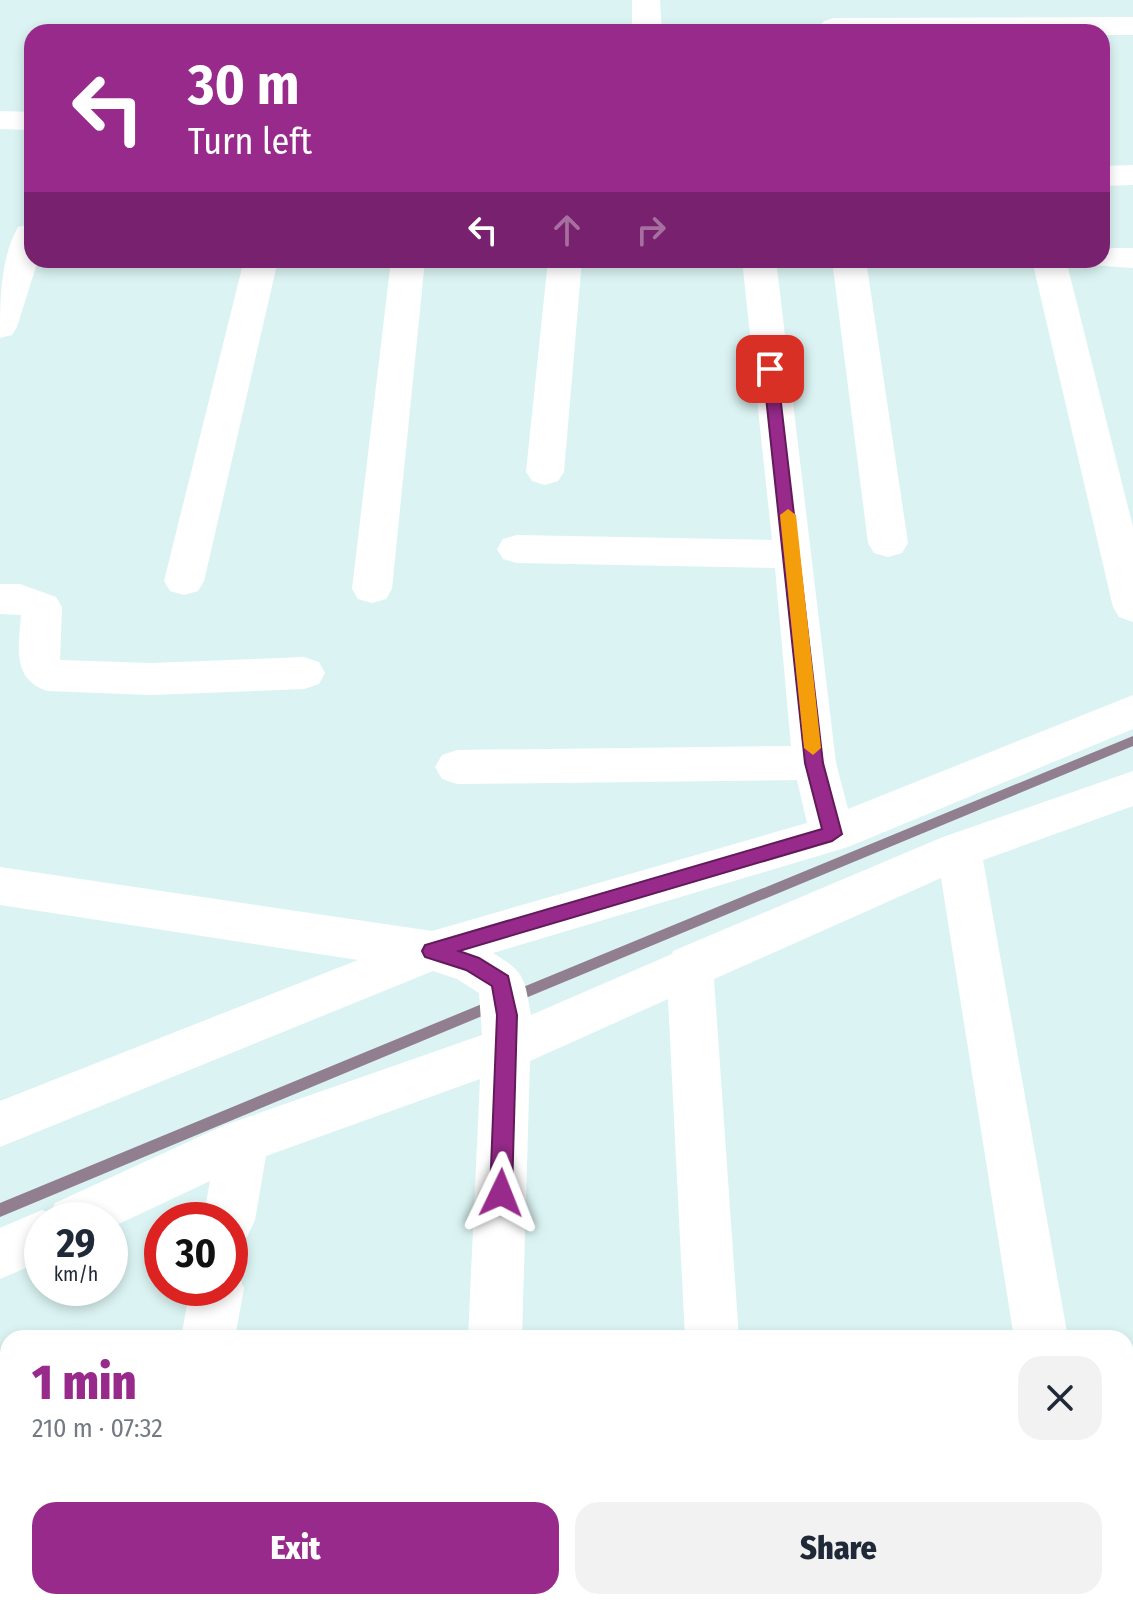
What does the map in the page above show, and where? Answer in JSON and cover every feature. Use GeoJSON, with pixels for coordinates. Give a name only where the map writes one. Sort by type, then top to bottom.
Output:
{"type":"FeatureCollection","features":[{"type":"Feature","properties":{"kind":"street"},"geometry":{"type":"LineString","coordinates":[[646,0],[647,24]]}},
{"type":"Feature","properties":{"kind":"street"},"geometry":{"type":"LineString","coordinates":[[832,20],[934,24]]}},
{"type":"Feature","properties":{"kind":"street"},"geometry":{"type":"LineString","coordinates":[[1110,26],[1133,26]]}},
{"type":"Feature","properties":{"kind":"street"},"geometry":{"type":"LineString","coordinates":[[0,120],[24,121]]}},
{"type":"Feature","properties":{"kind":"street"},"geometry":{"type":"LineString","coordinates":[[1110,176],[1133,175]]}},
{"type":"Feature","properties":{"kind":"street"},"geometry":{"type":"LineString","coordinates":[[0,327],[21,234]]}},
{"type":"Feature","properties":{"kind":"street"},"geometry":{"type":"LineString","coordinates":[[1110,258],[1133,258]]}},
{"type":"Feature","properties":{"kind":"street"},"geometry":{"type":"LineString","coordinates":[[184,581],[259,268]]}},
{"type":"Feature","properties":{"kind":"street"},"geometry":{"type":"LineString","coordinates":[[372,589],[407,268]]}},
{"type":"Feature","properties":{"kind":"street"},"geometry":{"type":"LineString","coordinates":[[545,472],[564,268]]}},
{"type":"Feature","properties":{"kind":"street"},"geometry":{"type":"LineString","coordinates":[[760,268],[814,763],[832,834]]}},
{"type":"Feature","properties":{"kind":"street"},"geometry":{"type":"LineString","coordinates":[[850,268],[888,543]]}},
{"type":"Feature","properties":{"kind":"street"},"geometry":{"type":"LineString","coordinates":[[1051,268],[1133,607]]}},
{"type":"Feature","properties":{"kind":"street"},"geometry":{"type":"LineString","coordinates":[[517,549],[793,554]]}},
{"type":"Feature","properties":{"kind":"street"},"geometry":{"type":"LineString","coordinates":[[0,599],[20,599],[42,607],[39,665],[47,675],[151,679],[304,673]]}},
{"type":"Feature","properties":{"kind":"street"},"geometry":{"type":"LineString","coordinates":[[0,1124],[432,951],[832,834],[1133,711]]}},
{"type":"Feature","properties":{"kind":"street"},"geometry":{"type":"LineString","coordinates":[[457,767],[814,763]]}},
{"type":"Feature","properties":{"kind":"street"},"geometry":{"type":"LineString","coordinates":[[112,1202],[505,1015],[690,965],[959,850],[1133,788]]}},
{"type":"Feature","properties":{"kind":"street"},"geometry":{"type":"LineString","coordinates":[[959,850],[1040,1330]]}},
{"type":"Feature","properties":{"kind":"street"},"geometry":{"type":"LineString","coordinates":[[0,886],[432,951],[472,964],[505,1015],[495,1330]]}},
{"type":"Feature","properties":{"kind":"street"},"geometry":{"type":"LineString","coordinates":[[690,965],[712,1330]]}},
{"type":"Feature","properties":{"kind":"street"},"geometry":{"type":"LineString","coordinates":[[232,1202],[243,1141]]}},
{"type":"Feature","properties":{"kind":"street"},"geometry":{"type":"LineString","coordinates":[[0,1254],[24,1243]]}},
{"type":"Feature","properties":{"kind":"street"},"geometry":{"type":"LineString","coordinates":[[209,1330],[214,1306]]}},
{"type":"Feature","properties":{"kind":"waterway"},"geometry":{"type":"LineString","coordinates":[[511,998],[1133,741]]}},
{"type":"Feature","properties":{"kind":"waterway"},"geometry":{"type":"LineString","coordinates":[[0,1210],[494,1005]]}},
{"type":"Feature","properties":{"kind":"slow traffic"},"geometry":{"type":"LineString","coordinates":[[788,515],[813,748]]}},
{"type":"Feature","properties":{"kind":"route"},"geometry":{"type":"LineString","coordinates":[[501,1193],[507,1015],[501,982],[472,964],[432,951],[832,834],[814,763],[770,369]]}}]}
